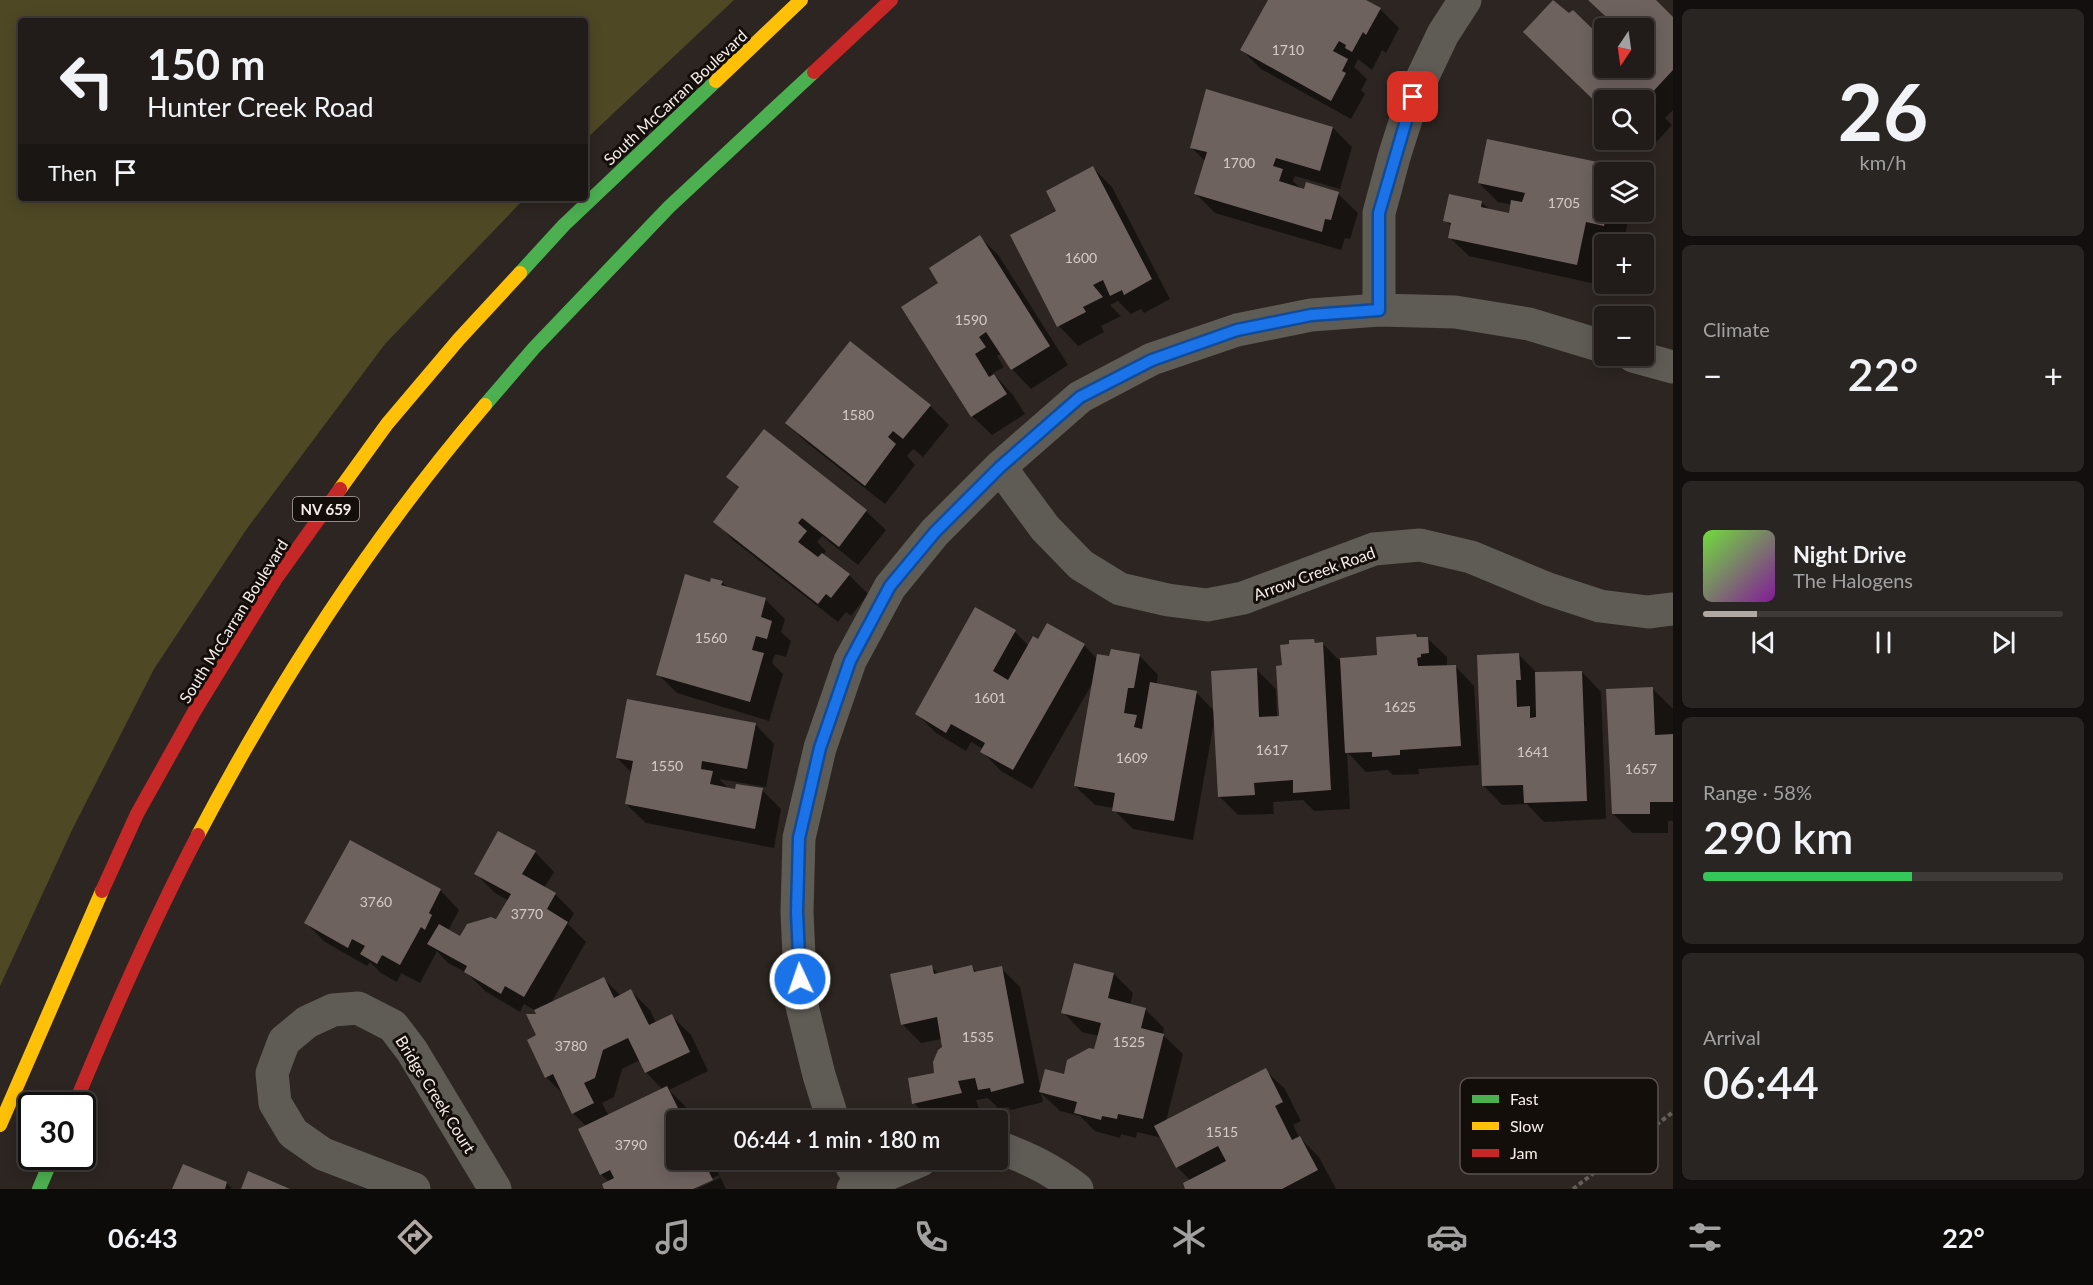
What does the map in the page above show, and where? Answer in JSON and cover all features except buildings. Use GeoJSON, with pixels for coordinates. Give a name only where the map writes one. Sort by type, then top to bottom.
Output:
{"type":"FeatureCollection","features":[{"type":"Feature","properties":{"kind":"main road","name":"South McCarran Boulevard"},"geometry":{"type":"LineString","coordinates":[[0,1125],[70,959],[137,814],[194,712],[275,580],[387,424],[459,339],[564,225],[801,0]]}},
{"type":"Feature","properties":{"kind":"main road"},"geometry":{"type":"LineString","coordinates":[[80,1092],[119,998],[167,894],[226,782],[329,611],[445,452],[534,348],[669,207],[891,0]]}},
{"type":"Feature","properties":{"kind":"main road"},"geometry":{"type":"LineString","coordinates":[[39,1189],[47,1170]]}},
{"type":"Feature","properties":{"kind":"street"},"geometry":{"type":"LineString","coordinates":[[1379,310],[1379,213],[1394,157],[1413,97],[1443,34],[1465,0]]}},
{"type":"Feature","properties":{"kind":"street"},"geometry":{"type":"LineString","coordinates":[[830,1110],[801,1002],[797,912],[799,838],[820,748],[850,661],[890,586],[935,532],[1000,467],[1080,397],[1152,360],[1237,330],[1311,315],[1379,310],[1455,312],[1529,324],[1594,344]]}},
{"type":"Feature","properties":{"kind":"street"},"geometry":{"type":"LineString","coordinates":[[1654,362],[1673,367]]}},
{"type":"Feature","properties":{"kind":"street","name":"Arrow Creek Road"},"geometry":{"type":"LineString","coordinates":[[1000,467],[1045,528],[1081,566],[1120,590],[1207,605],[1243,598],[1374,549],[1420,545],[1471,557],[1548,590],[1600,606],[1648,612],[1673,609]]}},
{"type":"Feature","properties":{"kind":"street","name":"Bridge Creek Court"},"geometry":{"type":"LineString","coordinates":[[414,1189],[323,1154],[293,1133],[275,1103],[272,1073],[284,1041],[307,1022],[333,1010],[358,1008],[393,1026],[412,1051],[495,1189]]}},
{"type":"Feature","properties":{"kind":"street"},"geometry":{"type":"LineString","coordinates":[[1008,1151],[1029,1158],[1077,1189]]}},
{"type":"Feature","properties":{"kind":"street"},"geometry":{"type":"LineString","coordinates":[[857,1180],[889,1170]]}},
{"type":"Feature","properties":{"kind":"path"},"geometry":{"type":"LineString","coordinates":[[1658,1124],[1673,1112]]}},
{"type":"Feature","properties":{"kind":"path"},"geometry":{"type":"LineString","coordinates":[[1573,1189],[1592,1174]]}},
{"type":"Feature","properties":{"kind":"shaded area"},"geometry":{"type":"Polygon","coordinates":[[[0,0],[734,0],[588,137],[588,18],[18,18],[18,201],[522,201],[385,344],[246,530],[154,669],[72,830],[0,986],[0,0]]]}},
{"type":"Feature","properties":{"kind":"traffic: fast"},"geometry":{"type":"LineString","coordinates":[[485,405],[534,348],[669,207],[814,72]]}},
{"type":"Feature","properties":{"kind":"traffic: fast"},"geometry":{"type":"LineString","coordinates":[[520,273],[564,225],[716,81]]}},
{"type":"Feature","properties":{"kind":"traffic: fast"},"geometry":{"type":"LineString","coordinates":[[39,1189],[47,1170]]}},
{"type":"Feature","properties":{"kind":"traffic: slow"},"geometry":{"type":"LineString","coordinates":[[716,81],[801,0]]}},
{"type":"Feature","properties":{"kind":"traffic: slow"},"geometry":{"type":"LineString","coordinates":[[340,489],[387,424],[459,339],[520,273]]}},
{"type":"Feature","properties":{"kind":"traffic: slow"},"geometry":{"type":"LineString","coordinates":[[198,835],[261,722],[330,612],[404,506],[485,405]]}},
{"type":"Feature","properties":{"kind":"traffic: slow"},"geometry":{"type":"LineString","coordinates":[[0,1125],[102,891]]}},
{"type":"Feature","properties":{"kind":"traffic: jam"},"geometry":{"type":"LineString","coordinates":[[814,72],[891,0]]}},
{"type":"Feature","properties":{"kind":"traffic: jam"},"geometry":{"type":"LineString","coordinates":[[102,891],[137,814],[194,712],[275,580],[340,489]]}},
{"type":"Feature","properties":{"kind":"traffic: jam"},"geometry":{"type":"LineString","coordinates":[[80,1092],[133,969],[198,835]]}},
{"type":"Feature","properties":{"kind":"route"},"geometry":{"type":"LineString","coordinates":[[800,979],[797,912],[799,838],[804,816],[820,748],[850,661],[890,586],[935,532],[1000,467],[1080,397],[1152,360],[1237,330],[1311,315],[1379,310],[1379,213],[1413,97]]}}]}
